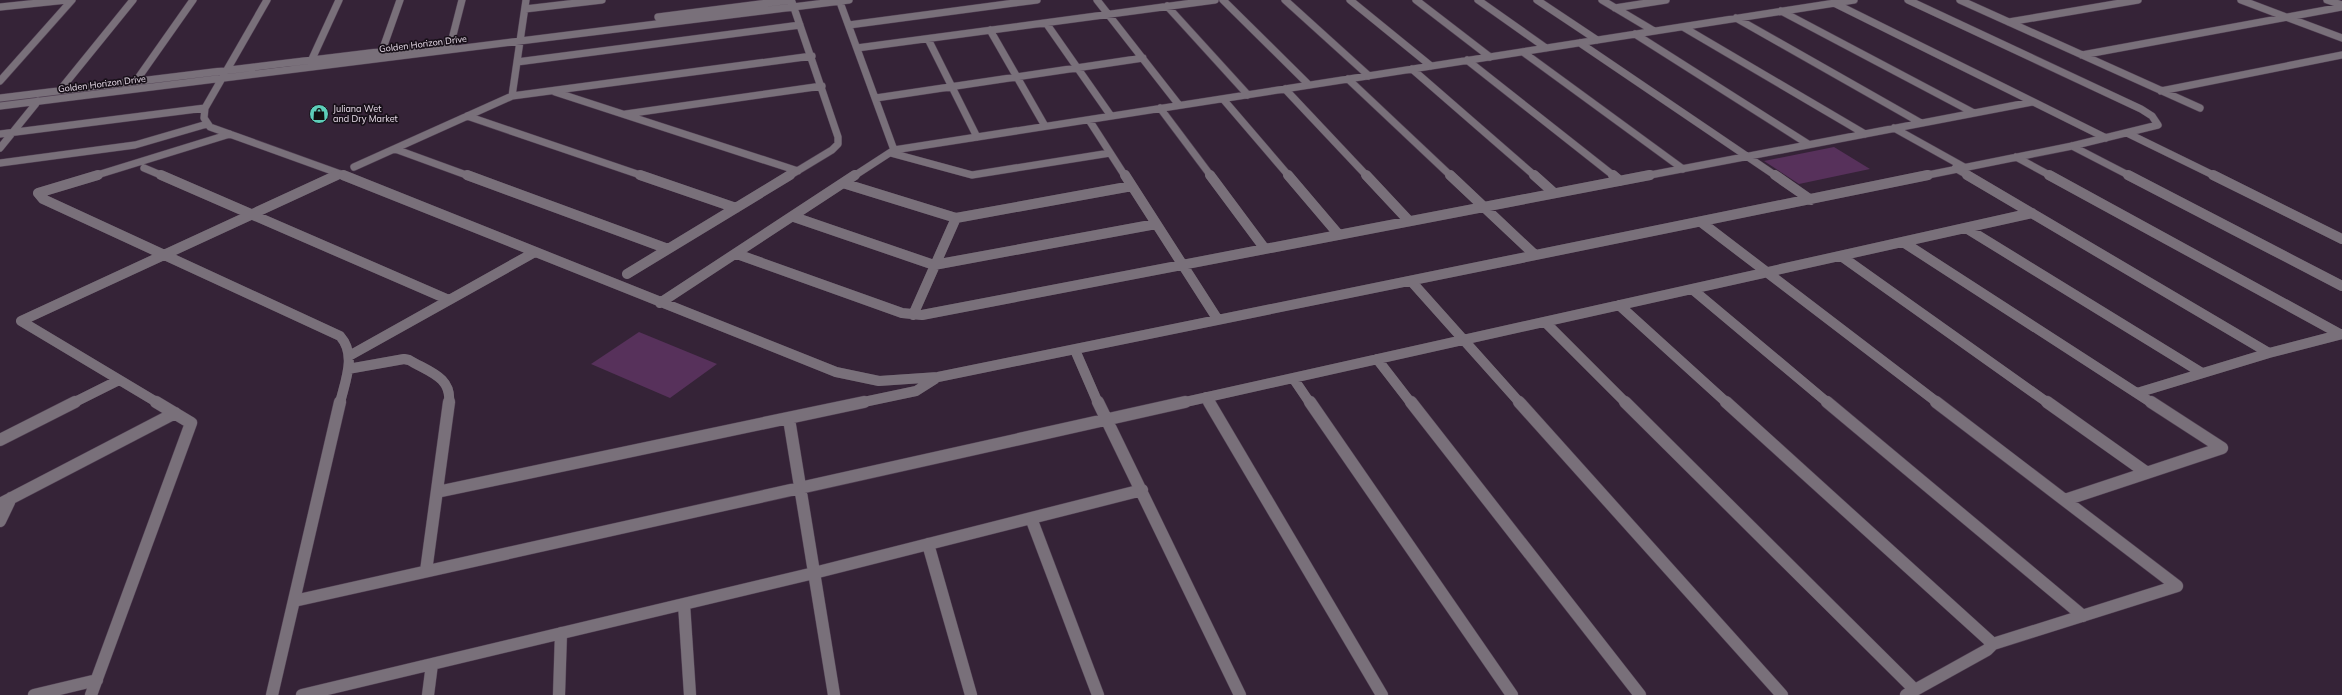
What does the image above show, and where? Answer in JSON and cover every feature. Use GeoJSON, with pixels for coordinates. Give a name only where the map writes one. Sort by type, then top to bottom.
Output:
{"type":"FeatureCollection","features":[{"type":"Feature","properties":{"kind":"street"},"geometry":{"type":"LineString","coordinates":[[0,4],[4,0]]}},
{"type":"Feature","properties":{"kind":"street"},"geometry":{"type":"LineString","coordinates":[[0,7],[67,0]]}},
{"type":"Feature","properties":{"kind":"street"},"geometry":{"type":"LineString","coordinates":[[0,80],[72,0]]}},
{"type":"Feature","properties":{"kind":"street"},"geometry":{"type":"LineString","coordinates":[[60,90],[133,0]]}},
{"type":"Feature","properties":{"kind":"street"},"geometry":{"type":"LineString","coordinates":[[136,81],[193,0]]}},
{"type":"Feature","properties":{"kind":"street"},"geometry":{"type":"LineString","coordinates":[[207,124],[203,113],[221,78],[267,0]]}},
{"type":"Feature","properties":{"kind":"street"},"geometry":{"type":"LineString","coordinates":[[312,60],[339,0]]}},
{"type":"Feature","properties":{"kind":"street"},"geometry":{"type":"LineString","coordinates":[[382,51],[400,0]]}},
{"type":"Feature","properties":{"kind":"street"},"geometry":{"type":"LineString","coordinates":[[452,43],[462,0]]}},
{"type":"Feature","properties":{"kind":"street"},"geometry":{"type":"LineString","coordinates":[[512,96],[526,0]]}},
{"type":"Feature","properties":{"kind":"street"},"geometry":{"type":"LineString","coordinates":[[525,9],[602,0]]}},
{"type":"Feature","properties":{"kind":"street"},"geometry":{"type":"LineString","coordinates":[[849,25],[1037,0]]}},
{"type":"Feature","properties":{"kind":"street"},"geometry":{"type":"LineString","coordinates":[[1097,0],[1179,106]]}},
{"type":"Feature","properties":{"kind":"street"},"geometry":{"type":"LineString","coordinates":[[857,48],[1215,0]]}},
{"type":"Feature","properties":{"kind":"street"},"geometry":{"type":"LineString","coordinates":[[1223,0],[1309,85]]}},
{"type":"Feature","properties":{"kind":"street"},"geometry":{"type":"LineString","coordinates":[[1285,0],[1369,76]]}},
{"type":"Feature","properties":{"kind":"street"},"geometry":{"type":"LineString","coordinates":[[1350,0],[1431,66]]}},
{"type":"Feature","properties":{"kind":"street"},"geometry":{"type":"LineString","coordinates":[[1416,0],[1490,57]]}},
{"type":"Feature","properties":{"kind":"street"},"geometry":{"type":"LineString","coordinates":[[1478,0],[1546,48]]}},
{"type":"Feature","properties":{"kind":"street"},"geometry":{"type":"LineString","coordinates":[[1537,0],[1597,40]]}},
{"type":"Feature","properties":{"kind":"street"},"geometry":{"type":"LineString","coordinates":[[1602,0],[1654,31]]}},
{"type":"Feature","properties":{"kind":"street"},"geometry":{"type":"LineString","coordinates":[[1615,8],[1666,0]]}},
{"type":"Feature","properties":{"kind":"street"},"geometry":{"type":"LineString","coordinates":[[660,303],[846,184],[892,151],[1854,0]]}},
{"type":"Feature","properties":{"kind":"street"},"geometry":{"type":"LineString","coordinates":[[0,163],[135,145],[207,124],[230,134],[340,174],[660,303],[855,377],[879,381],[938,377],[1810,200],[2016,156],[2072,146],[2127,134],[2158,125],[2157,121],[2141,109],[1908,0]]}},
{"type":"Feature","properties":{"kind":"street"},"geometry":{"type":"LineString","coordinates":[[1960,0],[2200,108]]}},
{"type":"Feature","properties":{"kind":"street"},"geometry":{"type":"LineString","coordinates":[[2009,22],[2138,0]]}},
{"type":"Feature","properties":{"kind":"street"},"geometry":{"type":"LineString","coordinates":[[2241,0],[2342,38]]}},
{"type":"Feature","properties":{"kind":"street"},"geometry":{"type":"LineString","coordinates":[[2327,0],[2342,6]]}},
{"type":"Feature","properties":{"kind":"street"},"geometry":{"type":"LineString","coordinates":[[627,274],[832,150],[838,144],[838,137],[822,86],[792,2]]}},
{"type":"Feature","properties":{"kind":"street","name":"Golden Horizon Drive"},"geometry":{"type":"LineString","coordinates":[[0,106],[792,2],[842,2]]}},
{"type":"Feature","properties":{"kind":"street"},"geometry":{"type":"LineString","coordinates":[[842,2],[857,48],[876,98],[892,151]]}},
{"type":"Feature","properties":{"kind":"street"},"geometry":{"type":"LineString","coordinates":[[1834,3],[2106,138]]}},
{"type":"Feature","properties":{"kind":"street"},"geometry":{"type":"LineString","coordinates":[[1168,6],[1248,95]]}},
{"type":"Feature","properties":{"kind":"street"},"geometry":{"type":"LineString","coordinates":[[2082,55],[2342,6]]}},
{"type":"Feature","properties":{"kind":"street"},"geometry":{"type":"LineString","coordinates":[[1782,11],[1974,113]]}},
{"type":"Feature","properties":{"kind":"street"},"geometry":{"type":"LineString","coordinates":[[1736,18],[1921,123]]}},
{"type":"Feature","properties":{"kind":"street"},"geometry":{"type":"LineString","coordinates":[[1046,23],[1111,116]]}},
{"type":"Feature","properties":{"kind":"street"},"geometry":{"type":"LineString","coordinates":[[517,62],[800,25]]}},
{"type":"Feature","properties":{"kind":"street"},"geometry":{"type":"LineString","coordinates":[[1683,27],[1865,134]]}},
{"type":"Feature","properties":{"kind":"street"},"geometry":{"type":"LineString","coordinates":[[990,30],[1045,126]]}},
{"type":"Feature","properties":{"kind":"street"},"geometry":{"type":"LineString","coordinates":[[1635,34],[1808,144]]}},
{"type":"Feature","properties":{"kind":"street","name":"Golden Horizon Drive"},"geometry":{"type":"LineString","coordinates":[[0,98],[382,51],[452,43],[520,38]]}},
{"type":"Feature","properties":{"kind":"street"},"geometry":{"type":"LineString","coordinates":[[928,39],[977,137]]}},
{"type":"Feature","properties":{"kind":"street"},"geometry":{"type":"LineString","coordinates":[[1580,43],[1810,200]]}},
{"type":"Feature","properties":{"kind":"street"},"geometry":{"type":"LineString","coordinates":[[1523,52],[1682,169]]}},
{"type":"Feature","properties":{"kind":"street"},"geometry":{"type":"LineString","coordinates":[[2161,91],[2342,55]]}},
{"type":"Feature","properties":{"kind":"street"},"geometry":{"type":"LineString","coordinates":[[354,167],[512,96],[812,56]]}},
{"type":"Feature","properties":{"kind":"street"},"geometry":{"type":"LineString","coordinates":[[876,98],[1143,58]]}},
{"type":"Feature","properties":{"kind":"street"},"geometry":{"type":"LineString","coordinates":[[1467,60],[1620,181]]}},
{"type":"Feature","properties":{"kind":"street"},"geometry":{"type":"LineString","coordinates":[[1412,69],[1554,193]]}},
{"type":"Feature","properties":{"kind":"street"},"geometry":{"type":"LineString","coordinates":[[1348,79],[1535,255]]}},
{"type":"Feature","properties":{"kind":"street"},"geometry":{"type":"LineString","coordinates":[[622,114],[822,86]]}},
{"type":"Feature","properties":{"kind":"street"},"geometry":{"type":"LineString","coordinates":[[1285,89],[1409,221]]}},
{"type":"Feature","properties":{"kind":"street"},"geometry":{"type":"LineString","coordinates":[[551,91],[798,170]]}},
{"type":"Feature","properties":{"kind":"street"},"geometry":{"type":"LineString","coordinates":[[1223,98],[1339,234]]}},
{"type":"Feature","properties":{"kind":"street"},"geometry":{"type":"LineString","coordinates":[[0,148],[38,101]]}},
{"type":"Feature","properties":{"kind":"street"},"geometry":{"type":"LineString","coordinates":[[737,254],[902,313],[913,315],[2032,102]]}},
{"type":"Feature","properties":{"kind":"street"},"geometry":{"type":"LineString","coordinates":[[0,134],[206,108]]}},
{"type":"Feature","properties":{"kind":"street"},"geometry":{"type":"LineString","coordinates":[[1160,108],[1265,248]]}},
{"type":"Feature","properties":{"kind":"street"},"geometry":{"type":"LineString","coordinates":[[467,116],[736,208]]}},
{"type":"Feature","properties":{"kind":"street"},"geometry":{"type":"LineString","coordinates":[[1089,120],[1218,320]]}},
{"type":"Feature","properties":{"kind":"street"},"geometry":{"type":"LineString","coordinates":[[1894,128],[2032,213],[2269,353]]}},
{"type":"Feature","properties":{"kind":"street"},"geometry":{"type":"LineString","coordinates":[[230,134],[213,141],[38,193],[43,199],[340,336],[347,343],[349,356],[348,369],[272,695]]}},
{"type":"Feature","properties":{"kind":"street"},"geometry":{"type":"LineString","coordinates":[[2127,134],[2342,239]]}},
{"type":"Feature","properties":{"kind":"street"},"geometry":{"type":"LineString","coordinates":[[2072,146],[2342,286]]}},
{"type":"Feature","properties":{"kind":"street"},"geometry":{"type":"LineString","coordinates":[[395,149],[668,249]]}},
{"type":"Feature","properties":{"kind":"street"},"geometry":{"type":"LineString","coordinates":[[892,151],[972,175],[1110,153]]}},
{"type":"Feature","properties":{"kind":"street"},"geometry":{"type":"LineString","coordinates":[[2016,156],[2341,334]]}},
{"type":"Feature","properties":{"kind":"street"},"geometry":{"type":"LineString","coordinates":[[144,168],[449,300]]}},
{"type":"Feature","properties":{"kind":"street"},"geometry":{"type":"LineString","coordinates":[[91,695],[191,423],[21,321],[340,174]]}},
{"type":"Feature","properties":{"kind":"street"},"geometry":{"type":"LineString","coordinates":[[846,184],[956,218],[1132,186]]}},
{"type":"Feature","properties":{"kind":"street"},"geometry":{"type":"LineString","coordinates":[[294,600],[2032,213]]}},
{"type":"Feature","properties":{"kind":"street"},"geometry":{"type":"LineString","coordinates":[[794,217],[934,265],[1156,224]]}},
{"type":"Feature","properties":{"kind":"street"},"geometry":{"type":"LineString","coordinates":[[913,315],[956,218]]}},
{"type":"Feature","properties":{"kind":"street"},"geometry":{"type":"LineString","coordinates":[[1545,322],[1911,692],[1987,650],[1993,644],[2177,586],[1701,222]]}},
{"type":"Feature","properties":{"kind":"street"},"geometry":{"type":"LineString","coordinates":[[1966,228],[2202,373]]}},
{"type":"Feature","properties":{"kind":"street"},"geometry":{"type":"LineString","coordinates":[[1903,242],[2222,448],[2065,500]]}},
{"type":"Feature","properties":{"kind":"street"},"geometry":{"type":"LineString","coordinates":[[349,356],[535,252]]}},
{"type":"Feature","properties":{"kind":"street"},"geometry":{"type":"LineString","coordinates":[[1841,256],[2147,473]]}},
{"type":"Feature","properties":{"kind":"street"},"geometry":{"type":"LineString","coordinates":[[1411,281],[1782,695]]}},
{"type":"Feature","properties":{"kind":"street"},"geometry":{"type":"LineString","coordinates":[[1692,289],[2083,616]]}},
{"type":"Feature","properties":{"kind":"street"},"geometry":{"type":"LineString","coordinates":[[1619,305],[1993,644]]}},
{"type":"Feature","properties":{"kind":"street"},"geometry":{"type":"LineString","coordinates":[[2137,393],[2269,353],[2341,334]]}},
{"type":"Feature","properties":{"kind":"street"},"geometry":{"type":"LineString","coordinates":[[1075,350],[1106,420],[1142,490],[1240,695]]}},
{"type":"Feature","properties":{"kind":"street"},"geometry":{"type":"LineString","coordinates":[[348,369],[404,359],[409,360],[447,384],[450,392],[426,571]]}},
{"type":"Feature","properties":{"kind":"street"},"geometry":{"type":"LineString","coordinates":[[1377,359],[1640,695]]}},
{"type":"Feature","properties":{"kind":"street"},"geometry":{"type":"LineString","coordinates":[[437,492],[916,391],[938,377]]}},
{"type":"Feature","properties":{"kind":"street"},"geometry":{"type":"LineString","coordinates":[[1293,378],[1512,695]]}},
{"type":"Feature","properties":{"kind":"street"},"geometry":{"type":"LineString","coordinates":[[0,440],[119,380]]}},
{"type":"Feature","properties":{"kind":"street"},"geometry":{"type":"LineString","coordinates":[[1206,397],[1382,695]]}},
{"type":"Feature","properties":{"kind":"street"},"geometry":{"type":"LineString","coordinates":[[0,504],[175,414]]}},
{"type":"Feature","properties":{"kind":"street"},"geometry":{"type":"LineString","coordinates":[[789,419],[834,695]]}},
{"type":"Feature","properties":{"kind":"street"},"geometry":{"type":"LineString","coordinates":[[302,695],[814,573],[1142,490]]}},
{"type":"Feature","properties":{"kind":"street"},"geometry":{"type":"LineString","coordinates":[[0,521],[12,498]]}},
{"type":"Feature","properties":{"kind":"street"},"geometry":{"type":"LineString","coordinates":[[1031,518],[1098,695]]}},
{"type":"Feature","properties":{"kind":"street"},"geometry":{"type":"LineString","coordinates":[[928,544],[971,695]]}},
{"type":"Feature","properties":{"kind":"street"},"geometry":{"type":"LineString","coordinates":[[684,604],[690,695]]}},
{"type":"Feature","properties":{"kind":"street"},"geometry":{"type":"LineString","coordinates":[[559,695],[561,633]]}},
{"type":"Feature","properties":{"kind":"street"},"geometry":{"type":"LineString","coordinates":[[428,695],[432,664]]}},
{"type":"Feature","properties":{"kind":"street"},"geometry":{"type":"LineString","coordinates":[[34,695],[97,680]]}},
{"type":"Feature","properties":{"kind":"shaded area"},"geometry":{"type":"Polygon","coordinates":[[[1834,147],[1870,169],[1799,184],[1764,161],[1834,147]]]}},
{"type":"Feature","properties":{"kind":"shaded area"},"geometry":{"type":"Polygon","coordinates":[[[639,332],[717,364],[670,398],[591,364],[639,332]]]}},
{"type":"Feature","properties":{"kind":"place","name":"Juliana Wet and Dry Market"},"geometry":{"type":"Point","coordinates":[319,114]}}]}
